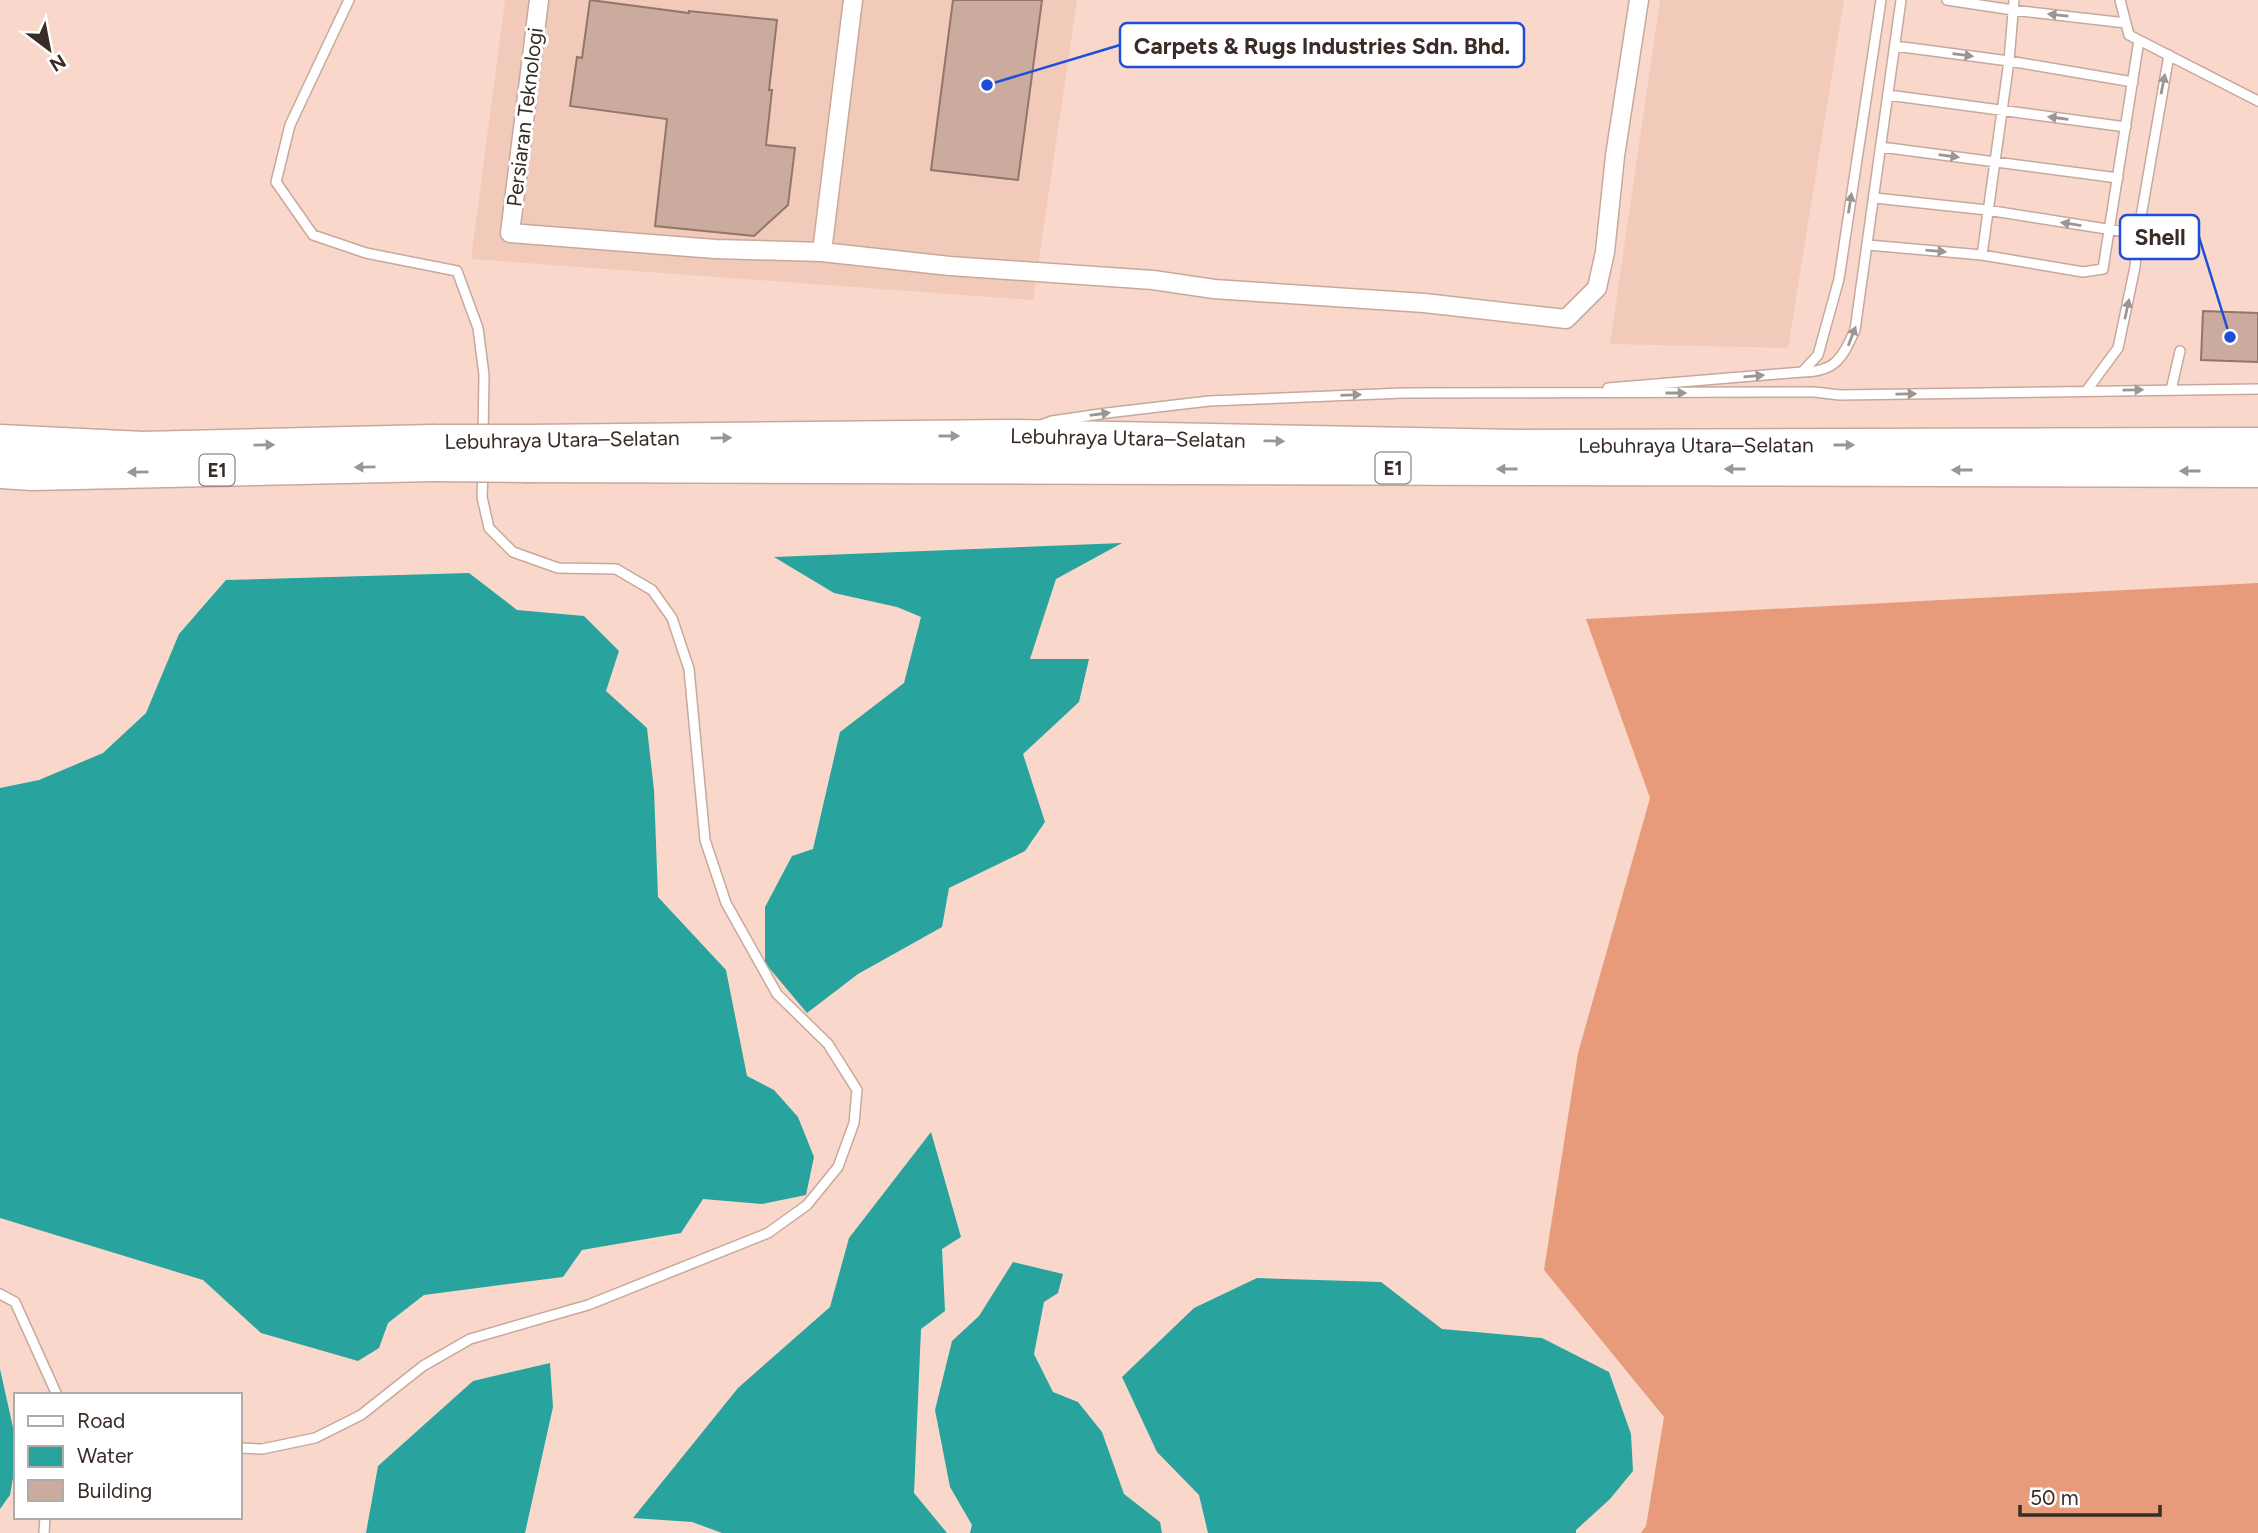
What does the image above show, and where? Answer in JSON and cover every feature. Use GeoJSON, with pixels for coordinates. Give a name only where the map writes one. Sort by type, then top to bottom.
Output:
{"type":"FeatureCollection","features":[{"type":"Feature","properties":{"kind":"highway","name":"Lebuhraya Utara–Selatan"},"geometry":{"type":"LineString","coordinates":[[529,454],[1010,436],[1515,446],[2258,444]]}},
{"type":"Feature","properties":{"kind":"highway","name":"Lebuhraya Utara–Selatan"},"geometry":{"type":"LineString","coordinates":[[0,441],[143,448],[433,453],[2258,471]]}},
{"type":"Feature","properties":{"kind":"highway","name":"Lebuhraya Utara–Selatan"},"geometry":{"type":"LineString","coordinates":[[0,472],[46,474],[433,453]]}},
{"type":"Feature","properties":{"kind":"street","name":"Persiaran Teknologi"},"geometry":{"type":"LineString","coordinates":[[539,0],[510,233],[715,249],[822,251]]}},
{"type":"Feature","properties":{"kind":"street"},"geometry":{"type":"LineString","coordinates":[[853,0],[822,251],[950,266],[1153,280],[1228,290],[1424,303],[1566,319],[1597,288],[1605,252],[1615,156],[1639,0]]}},
{"type":"Feature","properties":{"kind":"lane"},"geometry":{"type":"LineString","coordinates":[[242,1448],[262,1449],[316,1438],[361,1415],[423,1366],[470,1339],[588,1305],[768,1233],[807,1205],[838,1167],[854,1123],[857,1090],[828,1044],[777,994],[726,903],[705,839],[689,669],[672,618],[652,590],[616,569],[558,568],[513,552],[489,527],[482,497],[484,375],[478,328],[457,271],[366,253],[313,234],[276,182],[290,125],[349,0]]}},
{"type":"Feature","properties":{"kind":"lane"},"geometry":{"type":"LineString","coordinates":[[1802,372],[1818,355],[1839,279],[1881,0]]}},
{"type":"Feature","properties":{"kind":"lane"},"geometry":{"type":"LineString","coordinates":[[1540,393],[1820,372],[1843,357],[1855,330],[1901,0]]}},
{"type":"Feature","properties":{"kind":"lane"},"geometry":{"type":"LineString","coordinates":[[1947,0],[2013,5],[2126,23]]}},
{"type":"Feature","properties":{"kind":"lane"},"geometry":{"type":"LineString","coordinates":[[2120,0],[2129,35],[2258,101]]}},
{"type":"Feature","properties":{"kind":"lane"},"geometry":{"type":"LineString","coordinates":[[1982,255],[2013,5]]}},
{"type":"Feature","properties":{"kind":"lane"},"geometry":{"type":"LineString","coordinates":[[1868,245],[1982,255],[2083,272],[2103,269],[2139,40]]}},
{"type":"Feature","properties":{"kind":"lane"},"geometry":{"type":"LineString","coordinates":[[1895,46],[2133,82]]}},
{"type":"Feature","properties":{"kind":"lane"},"geometry":{"type":"LineString","coordinates":[[2087,390],[2118,348],[2136,267],[2138,234],[2169,55]]}},
{"type":"Feature","properties":{"kind":"lane"},"geometry":{"type":"LineString","coordinates":[[1888,95],[2126,127]]}},
{"type":"Feature","properties":{"kind":"lane"},"geometry":{"type":"LineString","coordinates":[[1881,146],[2118,178]]}},
{"type":"Feature","properties":{"kind":"lane"},"geometry":{"type":"LineString","coordinates":[[1875,198],[1987,210],[2138,234]]}},
{"type":"Feature","properties":{"kind":"lane"},"geometry":{"type":"LineString","coordinates":[[2171,390],[2180,351]]}},
{"type":"Feature","properties":{"kind":"lane"},"geometry":{"type":"LineString","coordinates":[[1010,436],[1052,421],[1209,401],[1403,393],[1814,392],[1840,395],[2258,389]]}},
{"type":"Feature","properties":{"kind":"lane"},"geometry":{"type":"LineString","coordinates":[[0,1294],[15,1303],[56,1393]]}},
{"type":"Feature","properties":{"kind":"shaded area"},"geometry":{"type":"Polygon","coordinates":[[[505,0],[1077,0],[1033,300],[471,259],[505,0]]]}},
{"type":"Feature","properties":{"kind":"shaded area"},"geometry":{"type":"Polygon","coordinates":[[[1660,0],[1844,0],[1788,348],[1610,344],[1660,0]]]}},
{"type":"Feature","properties":{"kind":"shaded area"},"geometry":{"type":"Polygon","coordinates":[[[2258,583],[2258,1533],[1641,1533],[1646,1526],[1664,1417],[1544,1270],[1578,1053],[1650,798],[1586,619],[2258,583]]]}},
{"type":"Feature","properties":{"kind":"water"},"geometry":{"type":"Polygon","coordinates":[[[1122,543],[1056,579],[1030,659],[1089,659],[1079,702],[1023,754],[1045,822],[1025,851],[949,888],[942,927],[858,974],[807,1013],[765,963],[765,907],[792,856],[813,849],[840,732],[904,683],[921,617],[897,607],[834,593],[774,557],[1122,543]]]}},
{"type":"Feature","properties":{"kind":"water"},"geometry":{"type":"Polygon","coordinates":[[[469,573],[517,610],[584,616],[619,651],[606,691],[647,728],[654,790],[658,897],[726,970],[747,1076],[774,1090],[798,1117],[814,1157],[806,1195],[762,1204],[703,1199],[681,1233],[582,1250],[563,1277],[424,1295],[388,1323],[379,1348],[358,1361],[261,1333],[203,1280],[0,1218],[0,788],[39,780],[103,753],[146,713],[179,634],[226,580],[469,573]]]}},
{"type":"Feature","properties":{"kind":"water"},"geometry":{"type":"Polygon","coordinates":[[[931,1132],[961,1237],[942,1249],[945,1311],[921,1329],[914,1493],[947,1533],[722,1533],[692,1522],[633,1518],[738,1388],[830,1307],[849,1238],[931,1132]]]}},
{"type":"Feature","properties":{"kind":"water"},"geometry":{"type":"Polygon","coordinates":[[[1013,1262],[1063,1274],[1058,1293],[1044,1302],[1034,1354],[1053,1392],[1078,1402],[1102,1432],[1124,1494],[1160,1522],[1162,1533],[970,1533],[972,1525],[950,1487],[935,1410],[952,1341],[979,1316],[1013,1262]]]}},
{"type":"Feature","properties":{"kind":"water"},"geometry":{"type":"Polygon","coordinates":[[[1257,1278],[1381,1282],[1442,1329],[1542,1338],[1609,1372],[1631,1434],[1633,1471],[1576,1533],[1208,1533],[1199,1495],[1157,1452],[1122,1377],[1194,1308],[1257,1278]]]}},
{"type":"Feature","properties":{"kind":"water"},"geometry":{"type":"Polygon","coordinates":[[[550,1363],[553,1407],[525,1533],[366,1533],[378,1466],[473,1381],[550,1363]]]}},
{"type":"Feature","properties":{"kind":"water"},"geometry":{"type":"Polygon","coordinates":[[[0,1369],[14,1432],[14,1472],[10,1495],[0,1509],[0,1369]]]}},
{"type":"Feature","properties":{"kind":"building"},"geometry":{"type":"Polygon","coordinates":[[[590,0],[689,13],[777,20],[766,145],[795,148],[788,205],[754,236],[655,226],[667,119],[570,106],[577,57],[582,58],[590,0]]]}},
{"type":"Feature","properties":{"kind":"building"},"geometry":{"type":"Polygon","coordinates":[[[953,0],[1042,0],[1018,180],[931,170],[953,0]]]}},
{"type":"Feature","properties":{"kind":"building"},"geometry":{"type":"Polygon","coordinates":[[[2203,311],[2258,313],[2258,362],[2201,360],[2203,311]]]}},
{"type":"Feature","properties":{"kind":"place","name":"Carpets & Rugs Industries Sdn. Bhd."},"geometry":{"type":"Point","coordinates":[987,85]}},
{"type":"Feature","properties":{"kind":"place","name":"Shell"},"geometry":{"type":"Point","coordinates":[2230,337]}}]}
